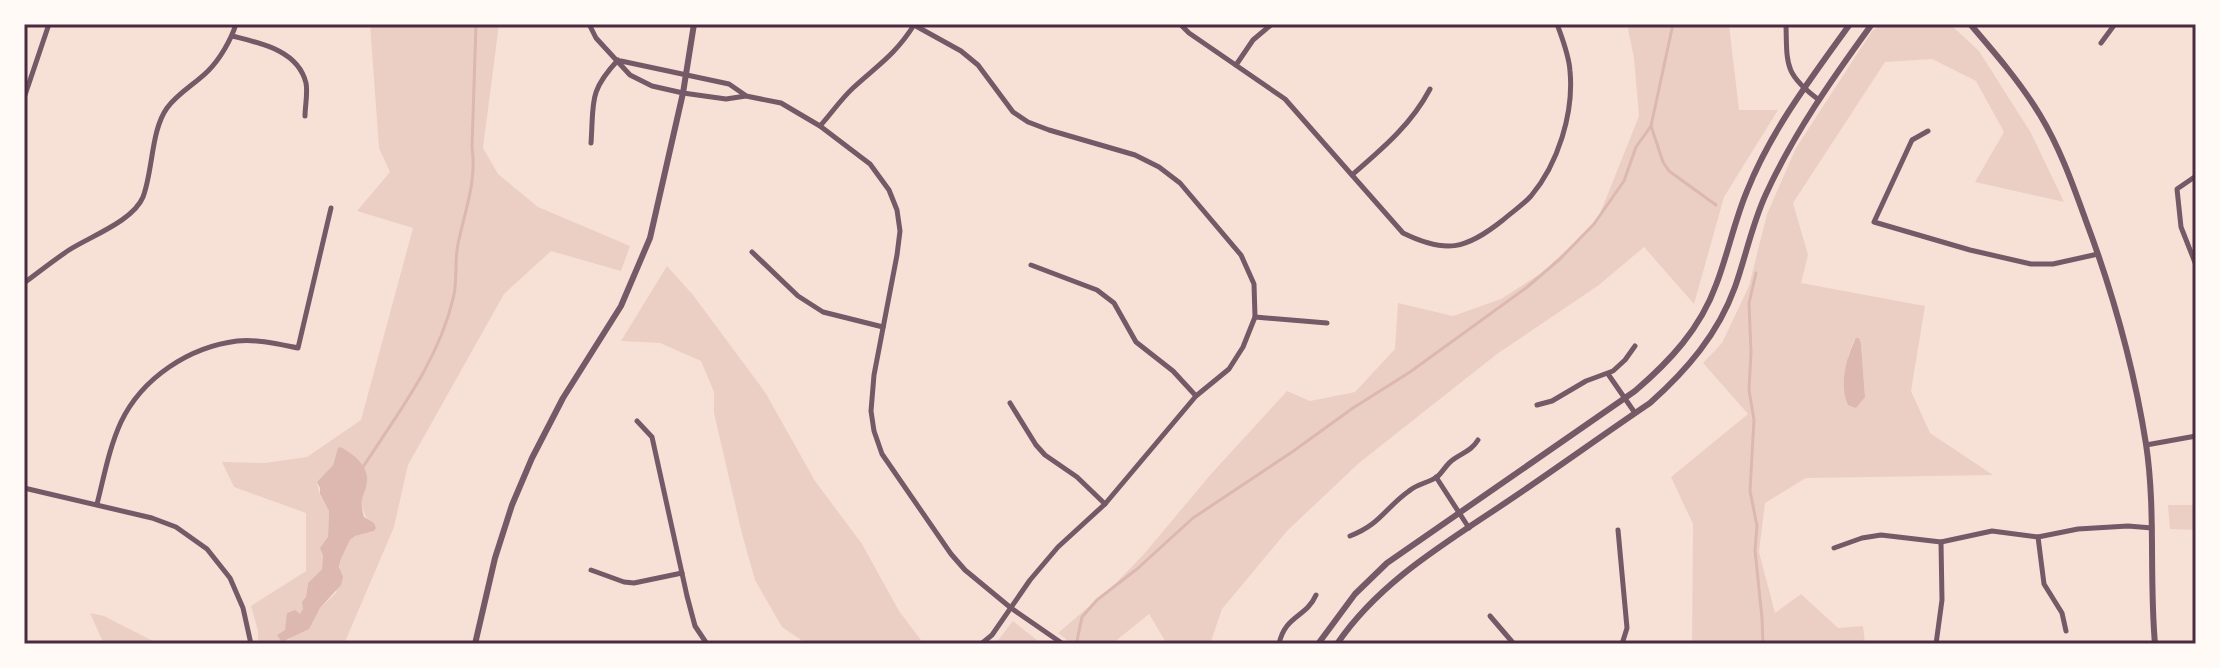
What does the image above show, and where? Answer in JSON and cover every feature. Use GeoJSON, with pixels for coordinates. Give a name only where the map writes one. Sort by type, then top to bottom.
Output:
{"type":"FeatureCollection","features":[{"type":"Feature","properties":{"kind":"street"},"geometry":{"type":"LineString","coordinates":[[24,98],[49,24]]}},
{"type":"Feature","properties":{"kind":"street"},"geometry":{"type":"LineString","coordinates":[[24,283],[69,251],[128,216],[141,201],[164,111],[179,94],[209,70],[232,36],[236,24]]}},
{"type":"Feature","properties":{"kind":"street"},"geometry":{"type":"LineString","coordinates":[[589,24],[596,38],[630,75],[652,86],[726,99],[746,96],[781,103],[820,126],[870,164],[889,190],[897,210],[900,231],[874,375],[871,411],[882,454],[958,562],[1011,608],[1063,644]]}},
{"type":"Feature","properties":{"kind":"street"},"geometry":{"type":"LineString","coordinates":[[475,644],[495,558],[512,505],[532,458],[563,398],[621,306],[650,238],[683,93],[694,24]]}},
{"type":"Feature","properties":{"kind":"street"},"geometry":{"type":"LineString","coordinates":[[1180,24],[1285,99],[1403,233],[1426,244],[1444,247],[1457,246],[1489,231],[1529,199],[1547,175],[1560,144],[1569,106],[1570,70],[1557,24]]}},
{"type":"Feature","properties":{"kind":"street"},"geometry":{"type":"LineString","coordinates":[[1236,65],[1253,40],[1272,24]]}},
{"type":"Feature","properties":{"kind":"street"},"geometry":{"type":"LineString","coordinates":[[1786,24],[1787,57],[1793,77],[1819,100]]}},
{"type":"Feature","properties":{"kind":"street"},"geometry":{"type":"LineString","coordinates":[[1318,644],[1355,594],[1387,563],[1625,398],[1666,365],[1695,326],[1715,288],[1747,191],[1774,135],[1850,24]]}},
{"type":"Feature","properties":{"kind":"street"},"geometry":{"type":"LineString","coordinates":[[1337,644],[1384,588],[1650,403],[1679,377],[1700,352],[1720,320],[1735,287],[1764,198],[1790,144],[1872,24]]}},
{"type":"Feature","properties":{"kind":"street"},"geometry":{"type":"LineString","coordinates":[[1970,24],[2017,80],[2041,118],[2070,177],[2114,303],[2146,445],[2155,644]]}},
{"type":"Feature","properties":{"kind":"street"},"geometry":{"type":"LineString","coordinates":[[2101,43],[2115,24]]}},
{"type":"Feature","properties":{"kind":"street"},"geometry":{"type":"LineString","coordinates":[[820,126],[851,90],[902,44],[914,25],[961,51],[978,65],[1013,112],[1028,122],[1135,155],[1159,167],[1180,183],[1241,255],[1254,284],[1255,317],[1243,347],[1229,369],[1196,396],[1105,504],[1058,547],[1030,580],[992,635],[981,644]]}},
{"type":"Feature","properties":{"kind":"street"},"geometry":{"type":"LineString","coordinates":[[232,36],[275,48],[295,62],[306,82],[305,116]]}},
{"type":"Feature","properties":{"kind":"street"},"geometry":{"type":"LineString","coordinates":[[619,60],[729,84],[746,96]]}},
{"type":"Feature","properties":{"kind":"street"},"geometry":{"type":"LineString","coordinates":[[591,143],[594,93],[602,78],[619,60]]}},
{"type":"Feature","properties":{"kind":"street"},"geometry":{"type":"LineString","coordinates":[[1352,175],[1399,134],[1430,89]]}},
{"type":"Feature","properties":{"kind":"street"},"geometry":{"type":"LineString","coordinates":[[1928,131],[1912,140],[1874,222],[2031,264],[2053,264],[2098,254]]}},
{"type":"Feature","properties":{"kind":"street"},"geometry":{"type":"LineString","coordinates":[[2196,176],[2177,189],[2181,227],[2196,265]]}},
{"type":"Feature","properties":{"kind":"street"},"geometry":{"type":"LineString","coordinates":[[97,504],[121,421],[134,400],[157,376],[187,356],[238,341],[298,348],[331,208]]}},
{"type":"Feature","properties":{"kind":"street"},"geometry":{"type":"LineString","coordinates":[[752,252],[798,296],[823,312],[883,327]]}},
{"type":"Feature","properties":{"kind":"street"},"geometry":{"type":"LineString","coordinates":[[1031,265],[1097,290],[1114,303],[1136,342],[1173,371],[1196,396]]}},
{"type":"Feature","properties":{"kind":"street"},"geometry":{"type":"LineString","coordinates":[[1255,317],[1327,323]]}},
{"type":"Feature","properties":{"kind":"street"},"geometry":{"type":"LineString","coordinates":[[1537,405],[1608,374],[1625,360],[1635,346]]}},
{"type":"Feature","properties":{"kind":"street"},"geometry":{"type":"LineString","coordinates":[[1608,374],[1635,413]]}},
{"type":"Feature","properties":{"kind":"street"},"geometry":{"type":"LineString","coordinates":[[1010,403],[1045,455],[1077,477],[1105,504]]}},
{"type":"Feature","properties":{"kind":"street"},"geometry":{"type":"LineString","coordinates":[[637,421],[652,437],[695,626],[707,644]]}},
{"type":"Feature","properties":{"kind":"street"},"geometry":{"type":"LineString","coordinates":[[2146,445],[2196,436]]}},
{"type":"Feature","properties":{"kind":"street"},"geometry":{"type":"LineString","coordinates":[[1350,536],[1380,520],[1411,489],[1436,477],[1453,459],[1473,448],[1478,440]]}},
{"type":"Feature","properties":{"kind":"street"},"geometry":{"type":"LineString","coordinates":[[1436,477],[1469,528]]}},
{"type":"Feature","properties":{"kind":"street"},"geometry":{"type":"LineString","coordinates":[[24,488],[152,518],[176,527],[207,549],[230,578],[243,608],[251,644]]}},
{"type":"Feature","properties":{"kind":"street"},"geometry":{"type":"LineString","coordinates":[[1834,548],[1881,535],[1941,542],[1992,531],[2038,537],[2078,529],[2152,528]]}},
{"type":"Feature","properties":{"kind":"street"},"geometry":{"type":"LineString","coordinates":[[1618,530],[1627,628],[1622,644]]}},
{"type":"Feature","properties":{"kind":"street"},"geometry":{"type":"LineString","coordinates":[[2038,537],[2044,584],[2062,613],[2066,631]]}},
{"type":"Feature","properties":{"kind":"street"},"geometry":{"type":"LineString","coordinates":[[1936,644],[1942,600],[1941,542]]}},
{"type":"Feature","properties":{"kind":"street"},"geometry":{"type":"LineString","coordinates":[[591,570],[634,583],[682,573]]}},
{"type":"Feature","properties":{"kind":"street"},"geometry":{"type":"LineString","coordinates":[[1279,644],[1281,632],[1287,623],[1312,604],[1316,595]]}},
{"type":"Feature","properties":{"kind":"street"},"geometry":{"type":"LineString","coordinates":[[1490,616],[1514,644]]}},
{"type":"Feature","properties":{"kind":"shaded area"},"geometry":{"type":"Polygon","coordinates":[[[370,24],[499,24],[483,148],[498,174],[538,207],[630,246],[621,271],[551,251],[504,294],[408,465],[394,527],[344,644],[258,644],[251,606],[306,571],[306,513],[234,487],[222,462],[265,463],[307,457],[361,420],[413,228],[357,211],[390,172],[379,148],[370,24]],[[336,454],[333,465],[317,482],[329,511],[322,569],[308,583],[304,609],[277,635],[288,640],[311,623],[320,608],[336,593],[341,559],[350,540],[374,531],[362,506],[367,478],[336,454]]]}},
{"type":"Feature","properties":{"kind":"shaded area"},"geometry":{"type":"Polygon","coordinates":[[[1627,24],[1729,24],[1739,110],[1778,110],[1724,197],[1694,304],[1644,247],[1599,285],[1497,354],[1359,463],[1287,531],[1222,609],[1210,644],[1167,644],[1149,614],[1112,644],[1072,644],[1058,633],[1114,585],[1144,554],[1287,391],[1310,401],[1355,392],[1395,349],[1398,303],[1453,316],[1501,299],[1543,272],[1597,221],[1639,116],[1634,58],[1627,24]]]}},
{"type":"Feature","properties":{"kind":"shaded area"},"geometry":{"type":"Polygon","coordinates":[[[1881,24],[1950,24],[1979,51],[2031,133],[2064,202],[1975,182],[2004,132],[1976,81],[1932,59],[1885,62],[1793,203],[1808,255],[1801,283],[1925,306],[1911,391],[1930,433],[1993,475],[1806,478],[1765,503],[1759,552],[1775,613],[1801,594],[1838,628],[1863,626],[1865,644],[1692,644],[1693,524],[1671,477],[1748,414],[1703,363],[1722,343],[1749,286],[1767,214],[1796,148],[1872,31],[1881,24]],[[1854,340],[1848,356],[1865,396],[1861,344],[1854,340]]]}},
{"type":"Feature","properties":{"kind":"shaded area"},"geometry":{"type":"Polygon","coordinates":[[[667,266],[693,295],[765,392],[815,481],[862,544],[899,611],[924,644],[807,644],[782,627],[755,580],[714,413],[714,392],[701,361],[660,343],[621,341],[667,266]]]}},
{"type":"Feature","properties":{"kind":"shaded area"},"geometry":{"type":"Polygon","coordinates":[[[1856,338],[1861,344],[1865,397],[1856,408],[1848,405],[1844,380],[1856,338]]]}},
{"type":"Feature","properties":{"kind":"shaded area"},"geometry":{"type":"Polygon","coordinates":[[[340,447],[357,459],[366,472],[362,509],[364,517],[376,528],[350,540],[339,567],[343,577],[341,585],[320,608],[309,629],[282,642],[277,635],[285,630],[287,613],[295,610],[300,614],[308,583],[322,569],[320,548],[328,537],[329,511],[317,482],[333,465],[340,447]]]}},
{"type":"Feature","properties":{"kind":"shaded area"},"geometry":{"type":"Polygon","coordinates":[[[2168,505],[2196,505],[2196,530],[2170,529],[2168,505]]]}},
{"type":"Feature","properties":{"kind":"shaded area"},"geometry":{"type":"Polygon","coordinates":[[[90,613],[104,616],[151,640],[153,644],[104,644],[90,613]]]}},
{"type":"Feature","properties":{"kind":"shaded area"},"geometry":{"type":"Polygon","coordinates":[[[1013,621],[1042,644],[995,644],[1013,621]]]}},
{"type":"Feature","properties":{"kind":"waterway"},"geometry":{"type":"LineString","coordinates":[[363,467],[427,366],[453,299],[457,251],[473,172],[476,24]]}},
{"type":"Feature","properties":{"kind":"waterway"},"geometry":{"type":"LineString","coordinates":[[1077,641],[1082,617],[1097,600],[1137,569],[1193,518],[1410,372],[1526,288],[1594,224],[1624,181],[1636,147],[1651,126],[1673,24]]}},
{"type":"Feature","properties":{"kind":"waterway"},"geometry":{"type":"LineString","coordinates":[[1651,126],[1669,171],[1716,205]]}},
{"type":"Feature","properties":{"kind":"waterway"},"geometry":{"type":"LineString","coordinates":[[1756,273],[1749,303],[1749,390],[1754,420],[1750,491],[1757,526],[1755,550],[1763,644]]}}]}
